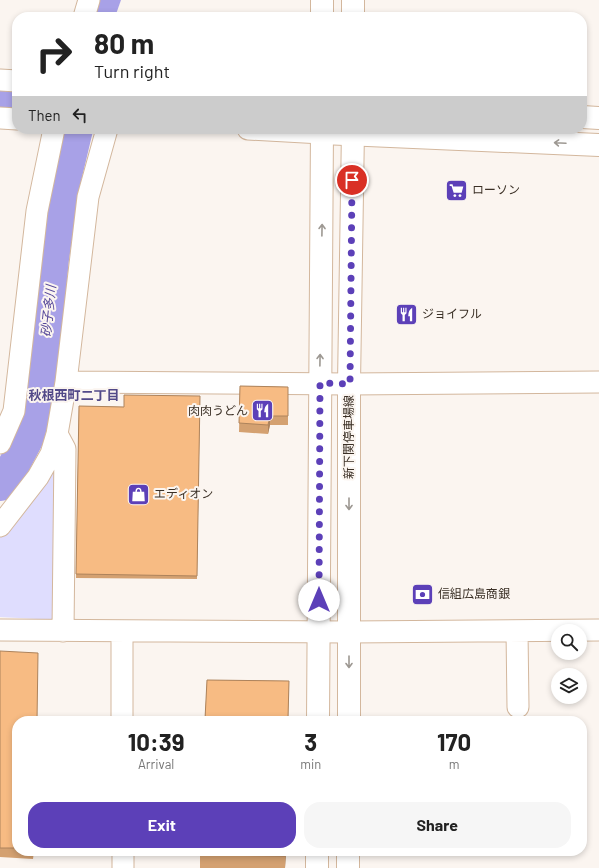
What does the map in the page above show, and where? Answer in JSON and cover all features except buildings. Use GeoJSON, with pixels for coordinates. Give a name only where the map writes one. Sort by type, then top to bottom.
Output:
{"type":"FeatureCollection","features":[{"type":"Feature","properties":{"kind":"main road"},"geometry":{"type":"LineString","coordinates":[[322,0],[322,12]]}},
{"type":"Feature","properties":{"kind":"main road"},"geometry":{"type":"LineString","coordinates":[[353,0],[353,12]]}},
{"type":"Feature","properties":{"kind":"main road"},"geometry":{"type":"LineString","coordinates":[[587,117],[599,118]]}},
{"type":"Feature","properties":{"kind":"main road"},"geometry":{"type":"LineString","coordinates":[[318,716],[322,134]]}},
{"type":"Feature","properties":{"kind":"main road","name":"新下関停車場線"},"geometry":{"type":"LineString","coordinates":[[349,716],[350,384],[353,134]]}},
{"type":"Feature","properties":{"kind":"main road"},"geometry":{"type":"LineString","coordinates":[[406,134],[599,145]]}},
{"type":"Feature","properties":{"kind":"main road"},"geometry":{"type":"LineString","coordinates":[[317,856],[317,868]]}},
{"type":"Feature","properties":{"kind":"main road"},"geometry":{"type":"LineString","coordinates":[[348,856],[348,868]]}},
{"type":"Feature","properties":{"kind":"street"},"geometry":{"type":"LineString","coordinates":[[85,12],[89,0]]}},
{"type":"Feature","properties":{"kind":"street"},"geometry":{"type":"LineString","coordinates":[[0,80],[12,81]]}},
{"type":"Feature","properties":{"kind":"street"},"geometry":{"type":"LineString","coordinates":[[0,118],[12,119]]}},
{"type":"Feature","properties":{"kind":"street"},"geometry":{"type":"LineString","coordinates":[[0,443],[14,411],[8,382],[53,134]]}},
{"type":"Feature","properties":{"kind":"street"},"geometry":{"type":"LineString","coordinates":[[0,526],[38,477],[51,454],[57,434],[66,382],[88,197],[106,134]]}},
{"type":"Feature","properties":{"kind":"street"},"geometry":{"type":"LineString","coordinates":[[66,382],[350,384],[599,382]]}},
{"type":"Feature","properties":{"kind":"street"},"geometry":{"type":"LineString","coordinates":[[57,434],[65,449],[63,631]]}},
{"type":"Feature","properties":{"kind":"street"},"geometry":{"type":"LineString","coordinates":[[0,630],[318,632],[599,630]]}},
{"type":"Feature","properties":{"kind":"street"},"geometry":{"type":"LineString","coordinates":[[122,631],[122,716]]}},
{"type":"Feature","properties":{"kind":"street"},"geometry":{"type":"LineString","coordinates":[[517,631],[518,707]]}},
{"type":"Feature","properties":{"kind":"street"},"geometry":{"type":"LineString","coordinates":[[123,856],[123,868]]}},
{"type":"Feature","properties":{"kind":"shaded area"},"geometry":{"type":"Polygon","coordinates":[[[99,0],[121,0],[117,12],[95,12],[99,0]]]}},
{"type":"Feature","properties":{"kind":"shaded area"},"geometry":{"type":"Polygon","coordinates":[[[55,459],[56,620],[0,617],[0,533],[55,459]]]}},
{"type":"Feature","properties":{"kind":"waterway"},"geometry":{"type":"LineString","coordinates":[[0,96],[12,97]]}},
{"type":"Feature","properties":{"kind":"waterway","name":"砂子多川"},"geometry":{"type":"LineString","coordinates":[[0,485],[8,476],[28,438],[41,387],[53,259],[64,184],[76,134]]}},
{"type":"Feature","properties":{"kind":"place","name":"ローソン"},"geometry":{"type":"Point","coordinates":[457,190]}},
{"type":"Feature","properties":{"kind":"place","name":"ジョイフル"},"geometry":{"type":"Point","coordinates":[406,314]}},
{"type":"Feature","properties":{"kind":"place","name":"肉肉うどん"},"geometry":{"type":"Point","coordinates":[263,411]}},
{"type":"Feature","properties":{"kind":"place","name":"エディオン"},"geometry":{"type":"Point","coordinates":[138,494]}},
{"type":"Feature","properties":{"kind":"place","name":"信組広島商銀"},"geometry":{"type":"Point","coordinates":[422,594]}},
{"type":"Feature","properties":{"kind":"district","name":"秋根西町二丁目"},"geometry":{"type":"Point","coordinates":[74,395]}},
{"type":"Feature","properties":{"kind":"route"},"geometry":{"type":"LineString","coordinates":[[319,600],[320,383],[350,384],[352,180]]}}]}
